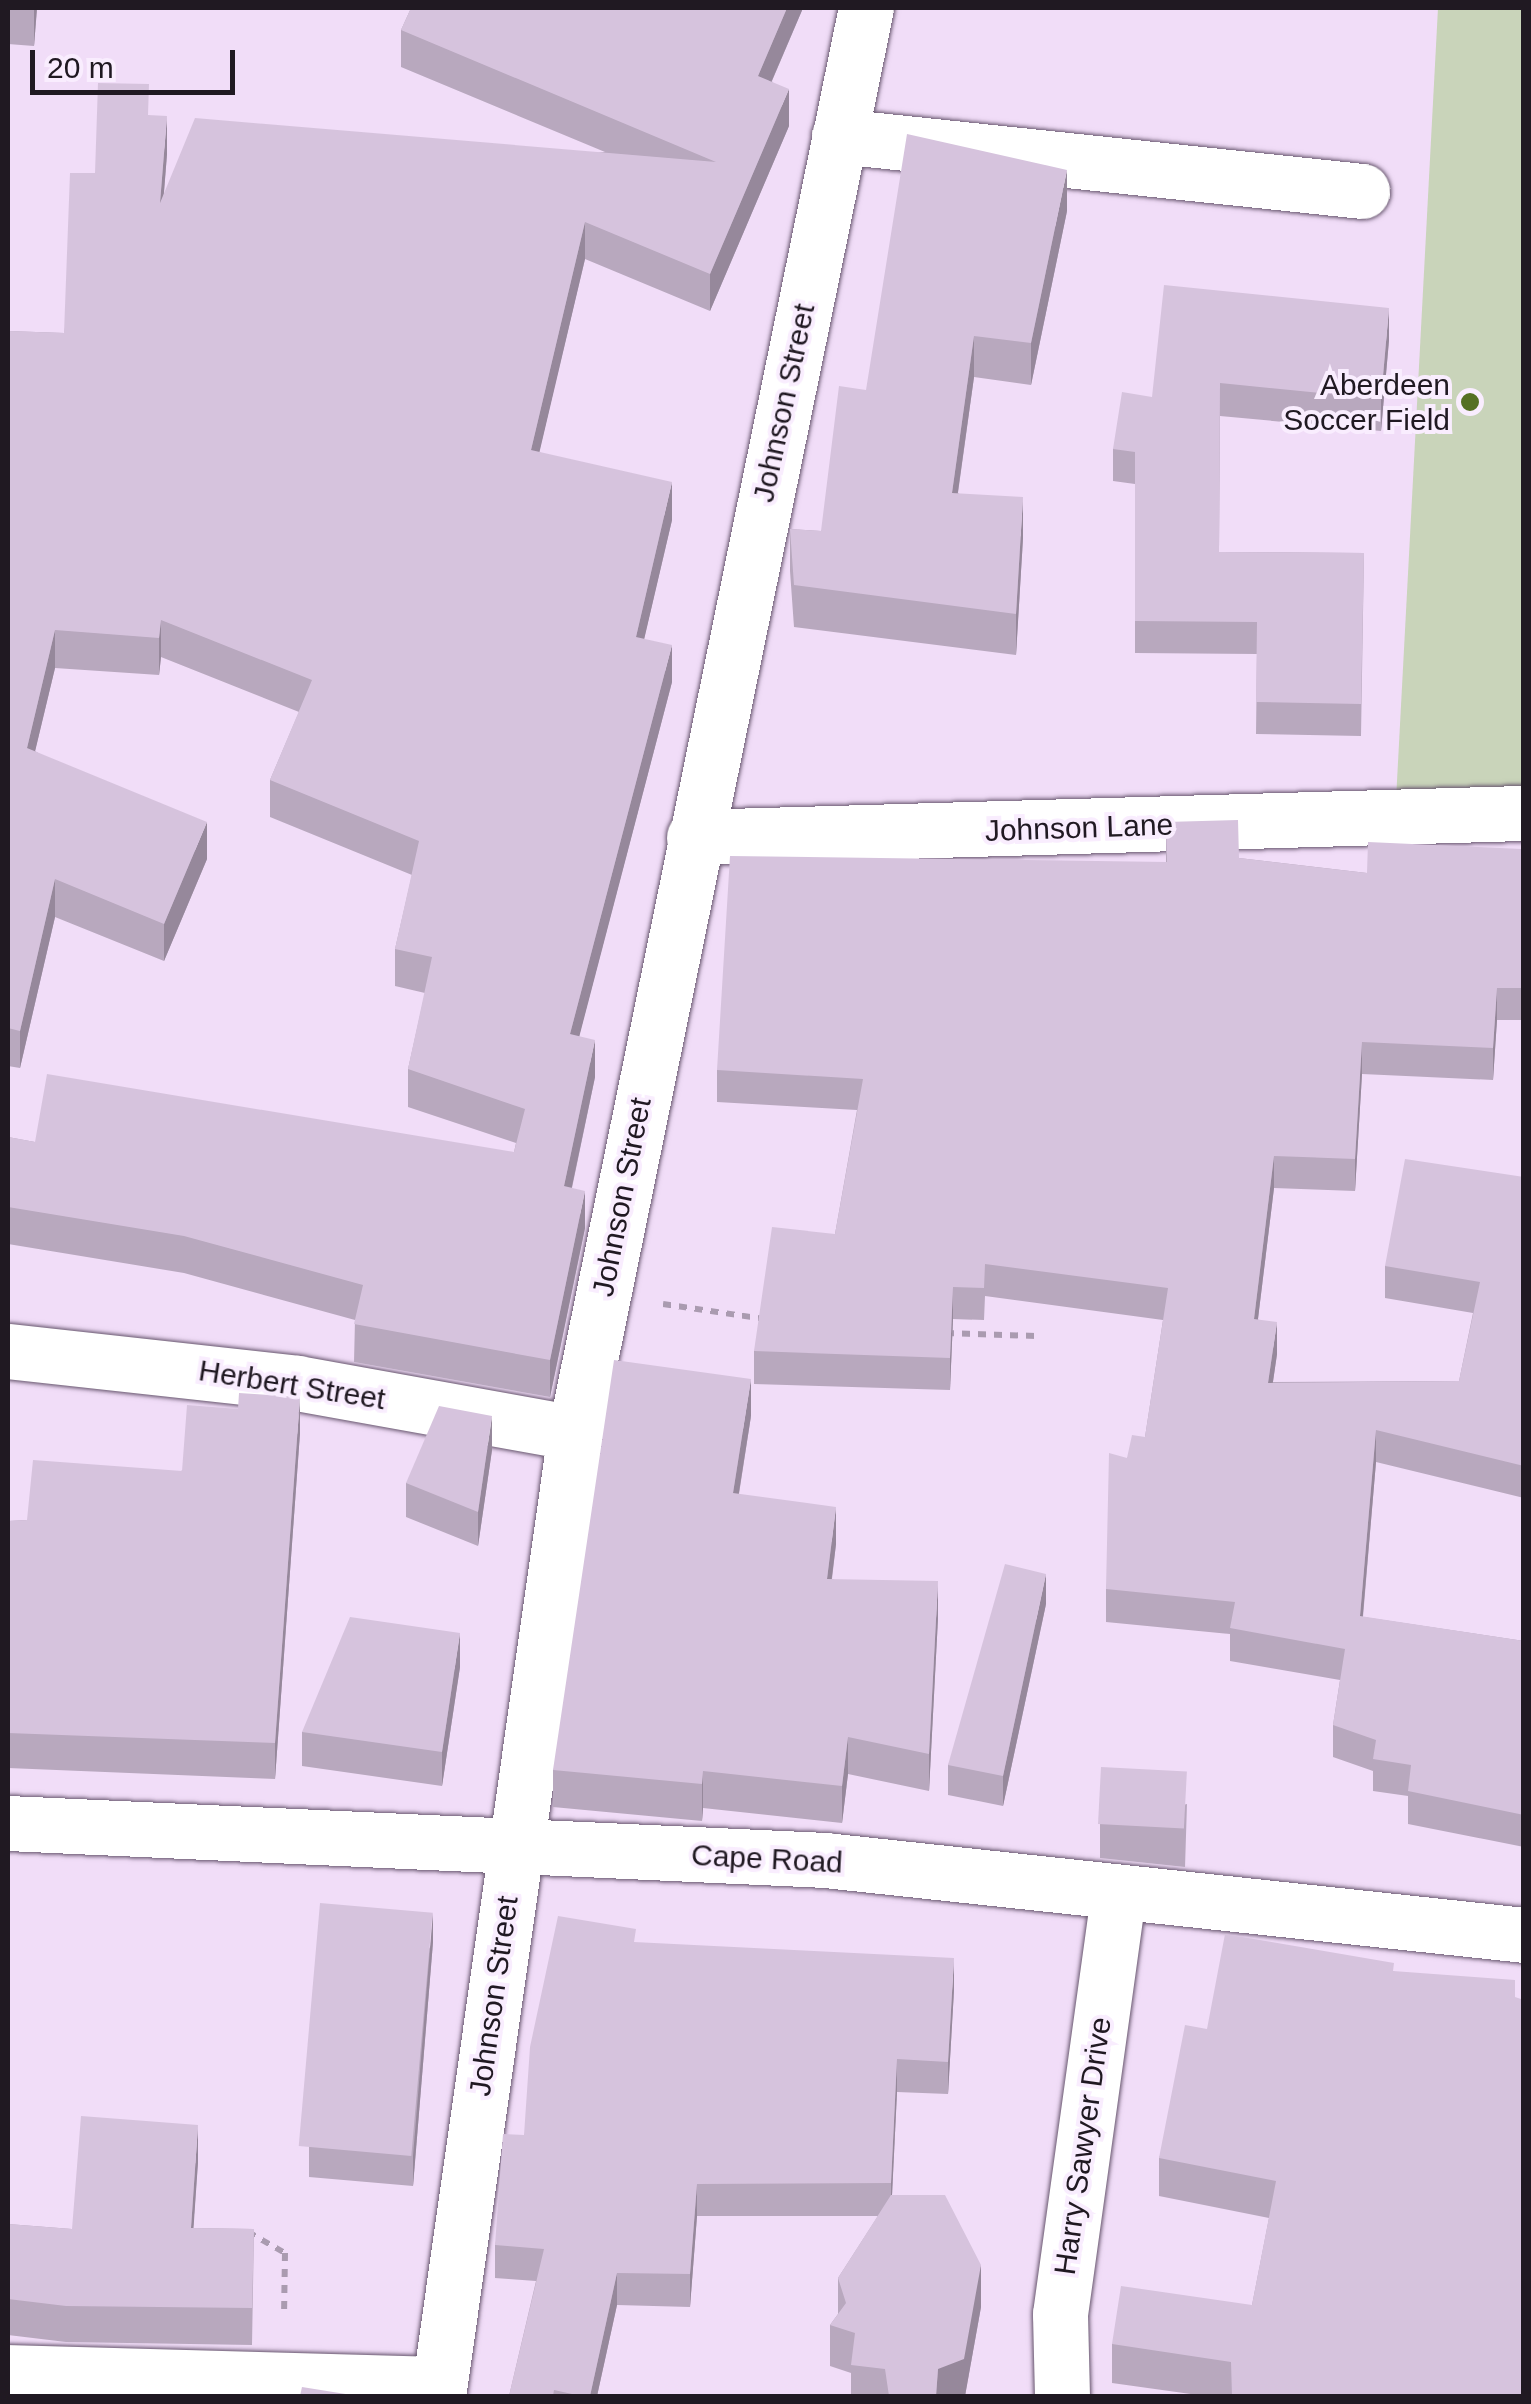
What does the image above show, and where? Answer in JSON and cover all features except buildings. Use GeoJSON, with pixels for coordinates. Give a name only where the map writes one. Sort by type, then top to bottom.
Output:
{"type":"FeatureCollection","features":[{"type":"Feature","properties":{"kind":"street","name":"Johnson Street"},"geometry":{"type":"LineString","coordinates":[[438,2390],[575,1434],[866,8]]}},
{"type":"Feature","properties":{"kind":"street"},"geometry":{"type":"LineString","coordinates":[[840,136],[1362,191]]}},
{"type":"Feature","properties":{"kind":"street","name":"Johnson Lane"},"geometry":{"type":"LineString","coordinates":[[694,838],[1524,813]]}},
{"type":"Feature","properties":{"kind":"street","name":"Herbert Street"},"geometry":{"type":"LineString","coordinates":[[8,1352],[297,1383],[575,1434]]}},
{"type":"Feature","properties":{"kind":"street","name":"Cape Road"},"geometry":{"type":"LineString","coordinates":[[8,1824],[825,1860],[1118,1896],[1524,1936]]}},
{"type":"Feature","properties":{"kind":"street","name":"Harry Sawyer Drive"},"geometry":{"type":"LineString","coordinates":[[1062,2396],[1060,2314],[1118,1896]]}},
{"type":"Feature","properties":{"kind":"street"},"geometry":{"type":"LineString","coordinates":[[8,2372],[283,2376],[438,2390]]}},
{"type":"Feature","properties":{"kind":"path"},"geometry":{"type":"LineString","coordinates":[[602,1295],[776,1320]]}},
{"type":"Feature","properties":{"kind":"path"},"geometry":{"type":"LineString","coordinates":[[926,1332],[1036,1336]]}},
{"type":"Feature","properties":{"kind":"path"},"geometry":{"type":"LineString","coordinates":[[225,2230],[264,2234],[285,2253],[283,2376]]}},
{"type":"Feature","properties":{"kind":"green space","name":"Aberdeen Soccer Field"},"geometry":{"type":"Polygon","coordinates":[[[1438,8],[1523,8],[1523,796],[1396,800],[1438,8]]]}},
{"type":"Feature","properties":{"kind":"place","name":"Aberdeen Soccer Field"},"geometry":{"type":"Point","coordinates":[1470,402]}}]}
